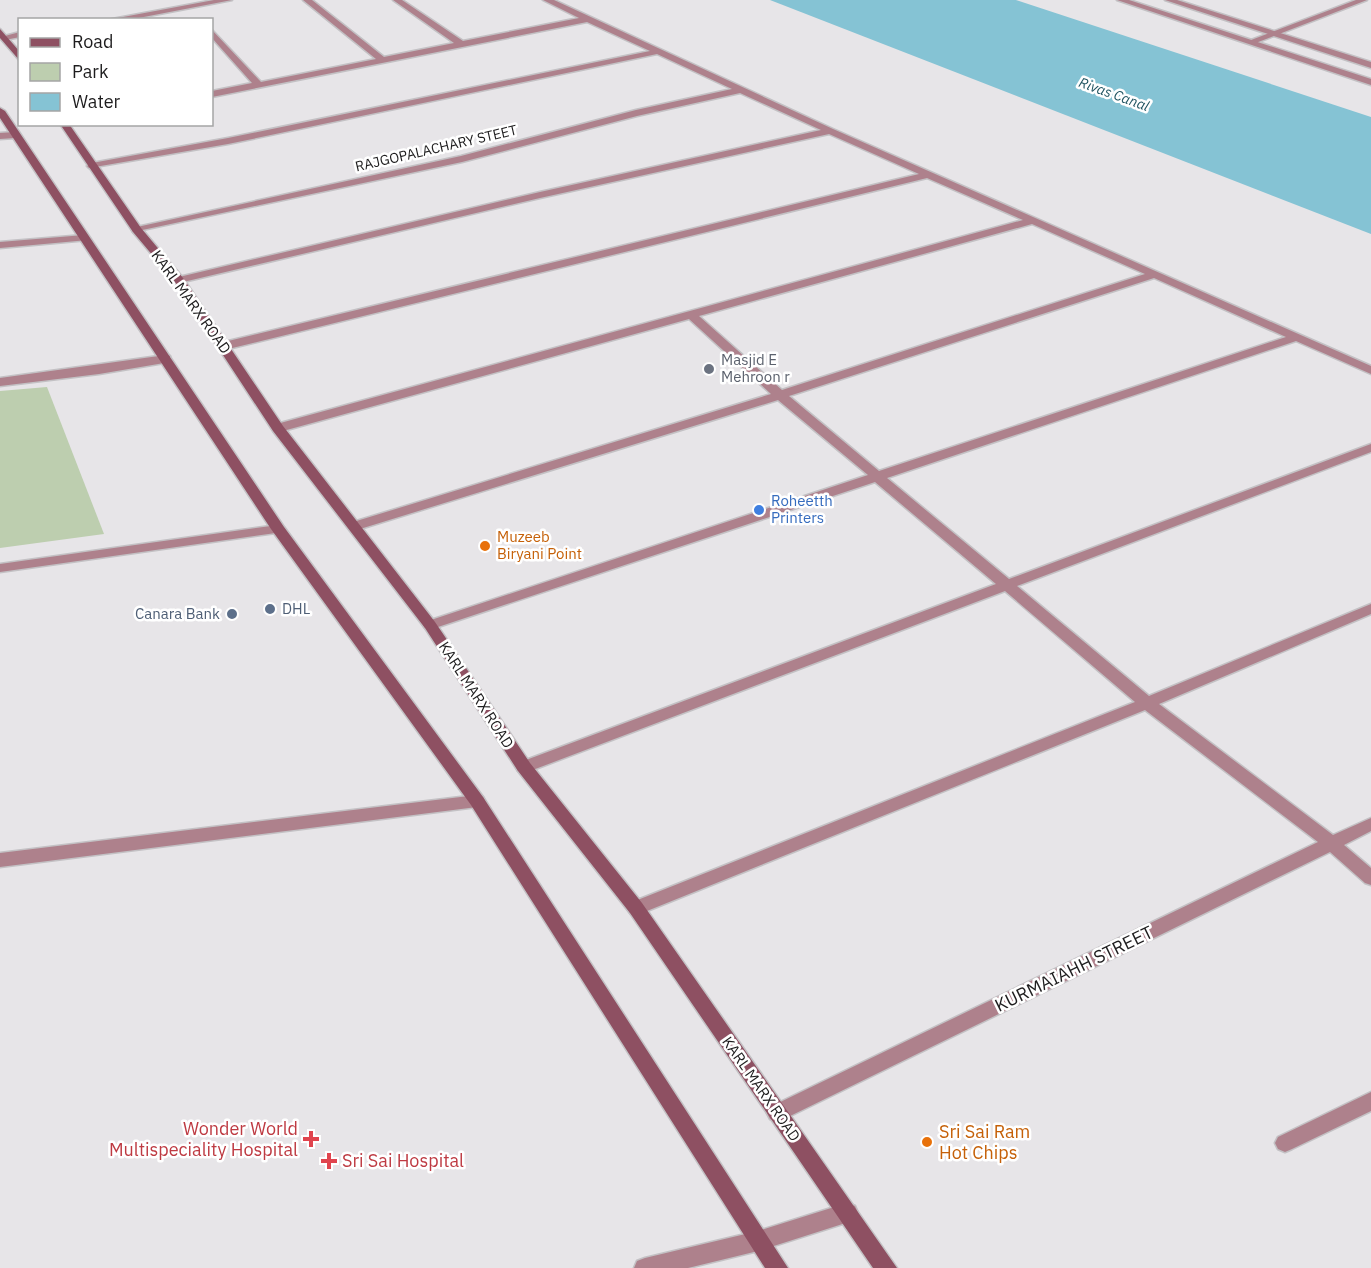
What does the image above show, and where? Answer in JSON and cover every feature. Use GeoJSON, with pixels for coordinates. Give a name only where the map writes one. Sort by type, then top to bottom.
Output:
{"type":"FeatureCollection","features":[{"type":"Feature","properties":{"kind":"main road"},"geometry":{"type":"LineString","coordinates":[[2,36],[18,56]]}},
{"type":"Feature","properties":{"kind":"main road"},"geometry":{"type":"LineString","coordinates":[[0,111],[278,530],[477,801],[777,1268]]}},
{"type":"Feature","properties":{"kind":"main road","name":"KARL MARX ROAD"},"geometry":{"type":"LineString","coordinates":[[65,126],[137,230],[179,280],[279,428],[430,625],[524,767],[636,908],[886,1268]]}},
{"type":"Feature","properties":{"kind":"street"},"geometry":{"type":"LineString","coordinates":[[125,18],[190,10],[228,0]]}},
{"type":"Feature","properties":{"kind":"street"},"geometry":{"type":"LineString","coordinates":[[307,0],[384,61]]}},
{"type":"Feature","properties":{"kind":"street"},"geometry":{"type":"LineString","coordinates":[[397,0],[463,45]]}},
{"type":"Feature","properties":{"kind":"street"},"geometry":{"type":"LineString","coordinates":[[547,0],[830,131],[1371,370]]}},
{"type":"Feature","properties":{"kind":"street"},"geometry":{"type":"LineString","coordinates":[[1121,0],[1371,82]]}},
{"type":"Feature","properties":{"kind":"street"},"geometry":{"type":"LineString","coordinates":[[1169,0],[1371,65]]}},
{"type":"Feature","properties":{"kind":"street"},"geometry":{"type":"LineString","coordinates":[[1250,42],[1363,0]]}},
{"type":"Feature","properties":{"kind":"street"},"geometry":{"type":"LineString","coordinates":[[213,94],[588,19]]}},
{"type":"Feature","properties":{"kind":"street"},"geometry":{"type":"LineString","coordinates":[[2,36],[18,34]]}},
{"type":"Feature","properties":{"kind":"street"},"geometry":{"type":"LineString","coordinates":[[213,34],[259,85]]}},
{"type":"Feature","properties":{"kind":"street"},"geometry":{"type":"LineString","coordinates":[[92,166],[228,141],[656,51]]}},
{"type":"Feature","properties":{"kind":"street","name":"RAJGOPALACHARY STEET"},"geometry":{"type":"LineString","coordinates":[[137,230],[462,159],[636,113],[740,90]]}},
{"type":"Feature","properties":{"kind":"street"},"geometry":{"type":"LineString","coordinates":[[179,280],[540,195],[830,131]]}},
{"type":"Feature","properties":{"kind":"street"},"geometry":{"type":"LineString","coordinates":[[0,136],[15,135]]}},
{"type":"Feature","properties":{"kind":"street"},"geometry":{"type":"LineString","coordinates":[[224,346],[930,174]]}},
{"type":"Feature","properties":{"kind":"street"},"geometry":{"type":"LineString","coordinates":[[279,428],[1035,220]]}},
{"type":"Feature","properties":{"kind":"street"},"geometry":{"type":"LineString","coordinates":[[0,246],[84,238]]}},
{"type":"Feature","properties":{"kind":"street"},"geometry":{"type":"LineString","coordinates":[[355,526],[780,395],[1157,274]]}},
{"type":"Feature","properties":{"kind":"street"},"geometry":{"type":"LineString","coordinates":[[690,314],[780,395],[1147,703],[1332,844],[1371,878]]}},
{"type":"Feature","properties":{"kind":"street"},"geometry":{"type":"LineString","coordinates":[[430,625],[1298,338]]}},
{"type":"Feature","properties":{"kind":"street"},"geometry":{"type":"LineString","coordinates":[[0,382],[166,359]]}},
{"type":"Feature","properties":{"kind":"street"},"geometry":{"type":"LineString","coordinates":[[524,767],[1371,448]]}},
{"type":"Feature","properties":{"kind":"street"},"geometry":{"type":"LineString","coordinates":[[0,568],[278,530]]}},
{"type":"Feature","properties":{"kind":"street"},"geometry":{"type":"LineString","coordinates":[[636,908],[1147,703],[1371,609]]}},
{"type":"Feature","properties":{"kind":"street"},"geometry":{"type":"LineString","coordinates":[[0,860],[477,801]]}},
{"type":"Feature","properties":{"kind":"street","name":"KURMAIAHH STREET"},"geometry":{"type":"LineString","coordinates":[[777,1113],[1371,824]]}},
{"type":"Feature","properties":{"kind":"street"},"geometry":{"type":"LineString","coordinates":[[1286,1143],[1371,1101]]}},
{"type":"Feature","properties":{"kind":"street"},"geometry":{"type":"LineString","coordinates":[[645,1268],[758,1241],[847,1213]]}},
{"type":"Feature","properties":{"kind":"green space"},"geometry":{"type":"Polygon","coordinates":[[[47,387],[104,534],[0,548],[0,391],[47,387]]]}},
{"type":"Feature","properties":{"kind":"water","name":"Rivas Canal"},"geometry":{"type":"Polygon","coordinates":[[[770,0],[1016,0],[1371,117],[1371,234],[770,0]]]}},
{"type":"Feature","properties":{"kind":"place","name":"Masjid E Mehroon r"},"geometry":{"type":"Point","coordinates":[709,369]}},
{"type":"Feature","properties":{"kind":"place","name":"Roheetth Printers"},"geometry":{"type":"Point","coordinates":[759,510]}},
{"type":"Feature","properties":{"kind":"place","name":"Muzeeb Biryani Point"},"geometry":{"type":"Point","coordinates":[485,546]}},
{"type":"Feature","properties":{"kind":"place","name":"DHL"},"geometry":{"type":"Point","coordinates":[270,609]}},
{"type":"Feature","properties":{"kind":"place","name":"Canara Bank"},"geometry":{"type":"Point","coordinates":[232,614]}},
{"type":"Feature","properties":{"kind":"place","name":"Wonder World Multispeciality Hospital"},"geometry":{"type":"Point","coordinates":[311,1139]}},
{"type":"Feature","properties":{"kind":"place","name":"Sri Sai Ram Hot Chips"},"geometry":{"type":"Point","coordinates":[927,1142]}},
{"type":"Feature","properties":{"kind":"place","name":"Sri Sai Hospital"},"geometry":{"type":"Point","coordinates":[329,1161]}}]}
